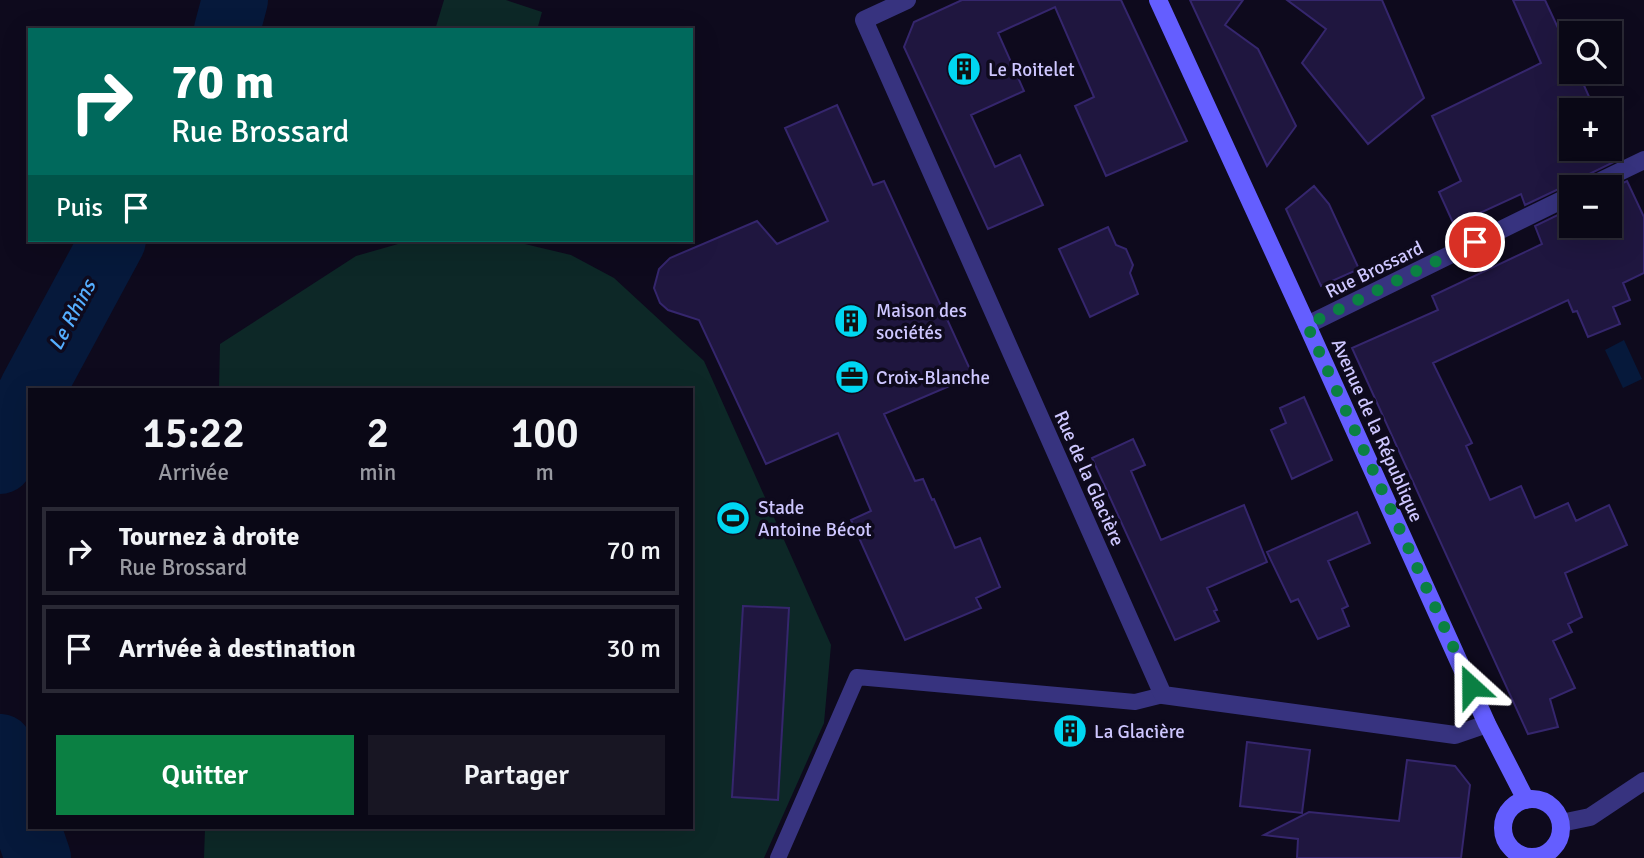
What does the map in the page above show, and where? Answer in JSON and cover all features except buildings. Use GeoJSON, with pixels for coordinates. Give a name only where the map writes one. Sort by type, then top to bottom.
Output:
{"type":"FeatureCollection","features":[{"type":"Feature","properties":{"kind":"main road","name":"Avenue de la République"},"geometry":{"type":"LineString","coordinates":[[1157,0],[1487,724],[1526,800]]}},
{"type":"Feature","properties":{"kind":"main road"},"geometry":{"type":"LineString","coordinates":[[1526,800],[1544,802],[1552,807],[1561,823],[1557,853],[1536,857],[1516,856],[1506,841],[1503,824],[1511,808],[1526,800]]}},
{"type":"Feature","properties":{"kind":"street","name":"Rue de la Glacière"},"geometry":{"type":"LineString","coordinates":[[907,0],[864,20],[1163,695]]}},
{"type":"Feature","properties":{"kind":"street"},"geometry":{"type":"LineString","coordinates":[[1613,175],[1644,160]]}},
{"type":"Feature","properties":{"kind":"street","name":"Rue Brossard"},"geometry":{"type":"LineString","coordinates":[[1307,325],[1559,201]]}},
{"type":"Feature","properties":{"kind":"street"},"geometry":{"type":"LineString","coordinates":[[1163,695],[1455,735],[1487,724]]}},
{"type":"Feature","properties":{"kind":"street"},"geometry":{"type":"LineString","coordinates":[[1561,823],[1590,817],[1644,781]]}},
{"type":"Feature","properties":{"kind":"lane"},"geometry":{"type":"LineString","coordinates":[[778,858],[857,677],[1135,702],[1163,695]]}},
{"type":"Feature","properties":{"kind":"green space"},"geometry":{"type":"Polygon","coordinates":[[[444,0],[506,0],[542,12],[538,28],[436,28],[444,0]]]}},
{"type":"Feature","properties":{"kind":"green space","name":"Stade Antoine Bécot"},"geometry":{"type":"Polygon","coordinates":[[[405,242],[516,242],[571,255],[614,278],[704,361],[831,645],[824,723],[764,858],[204,858],[205,829],[693,829],[693,388],[219,388],[220,344],[356,256],[405,242]]]}},
{"type":"Feature","properties":{"kind":"water"},"geometry":{"type":"Polygon","coordinates":[[[1624,340],[1642,379],[1623,388],[1605,350],[1624,340]]]}},
{"type":"Feature","properties":{"kind":"waterway","name":"Le Rhins"},"geometry":{"type":"LineString","coordinates":[[228,28],[235,0]]}},
{"type":"Feature","properties":{"kind":"waterway","name":"Le Rhins"},"geometry":{"type":"LineString","coordinates":[[33,388],[112,242]]}},
{"type":"Feature","properties":{"kind":"waterway","name":"Le Rhins"},"geometry":{"type":"LineString","coordinates":[[0,461],[28,398]]}},
{"type":"Feature","properties":{"kind":"waterway","name":"Le Rhins"},"geometry":{"type":"LineString","coordinates":[[0,747],[28,829]]}},
{"type":"Feature","properties":{"kind":"waterway","name":"Le Rhins"},"geometry":{"type":"LineString","coordinates":[[28,829],[38,858]]}},
{"type":"Feature","properties":{"kind":"place","name":"Le Roitelet"},"geometry":{"type":"Point","coordinates":[964,69]}},
{"type":"Feature","properties":{"kind":"place","name":"Maison des sociétés"},"geometry":{"type":"Point","coordinates":[851,321]}},
{"type":"Feature","properties":{"kind":"place","name":"Croix-Blanche"},"geometry":{"type":"Point","coordinates":[852,377]}},
{"type":"Feature","properties":{"kind":"place","name":"Stade Antoine Bécot"},"geometry":{"type":"Point","coordinates":[733,518]}},
{"type":"Feature","properties":{"kind":"place","name":"La Glacière"},"geometry":{"type":"Point","coordinates":[1070,731]}},
{"type":"Feature","properties":{"kind":"route"},"geometry":{"type":"LineString","coordinates":[[1471,686],[1307,325],[1475,242]]}}]}
